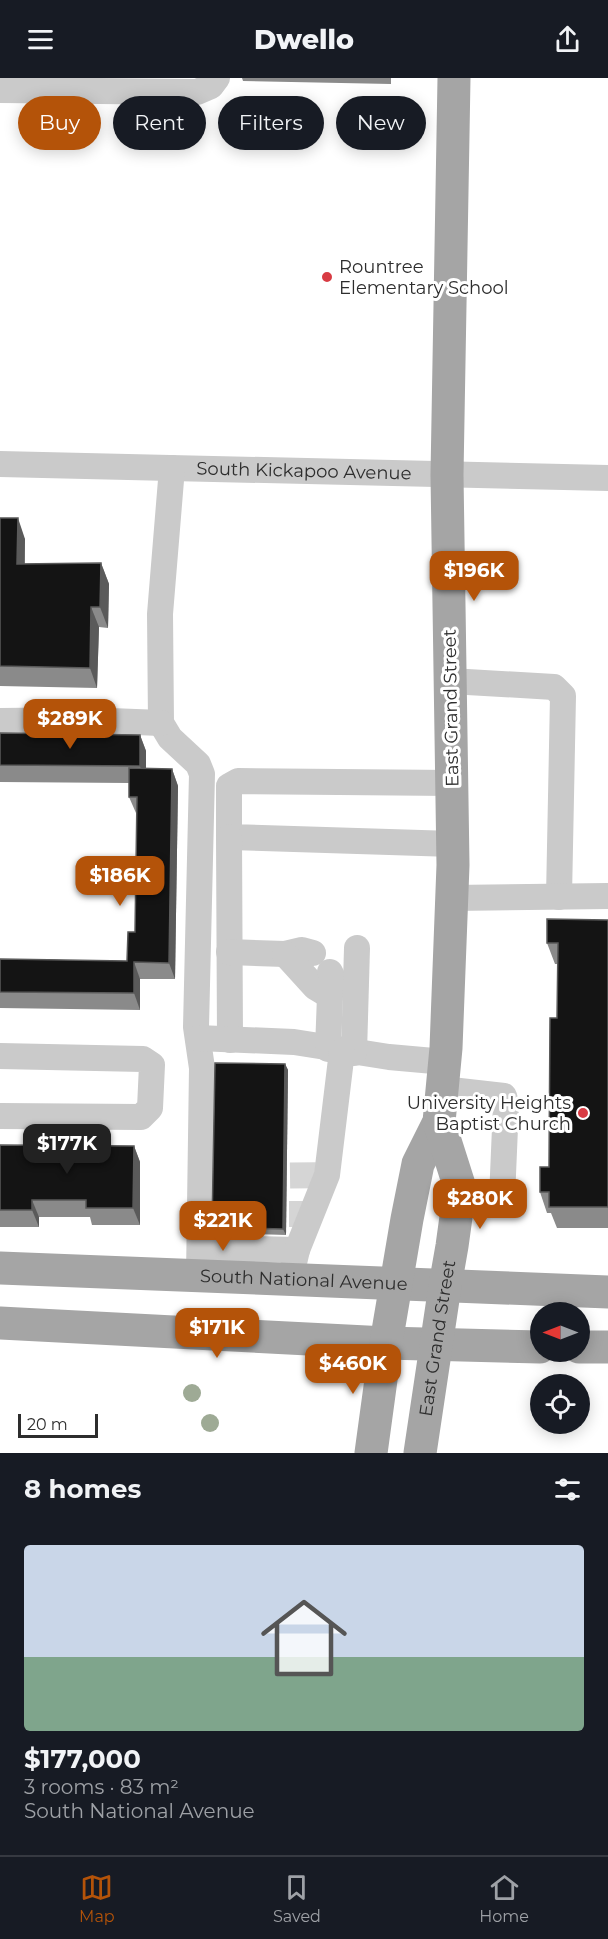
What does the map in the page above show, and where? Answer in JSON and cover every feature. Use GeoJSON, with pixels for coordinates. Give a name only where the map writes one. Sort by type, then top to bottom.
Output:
{"type":"FeatureCollection","features":[{"type":"Feature","properties":{"kind":"main road","name":"East Grand Street"},"geometry":{"type":"LineString","coordinates":[[371,1453],[386,1343],[418,1164],[439,1122],[444,1076],[453,898],[447,475],[454,78]]}},
{"type":"Feature","properties":{"kind":"main road","name":"East Grand Street"},"geometry":{"type":"LineString","coordinates":[[420,1453],[460,1188],[439,1122]]}},
{"type":"Feature","properties":{"kind":"main road","name":"South National Avenue"},"geometry":{"type":"LineString","coordinates":[[0,1268],[200,1262],[294,1265],[396,1284],[608,1293]]}},
{"type":"Feature","properties":{"kind":"main road"},"geometry":{"type":"LineString","coordinates":[[0,1323],[386,1343],[530,1347]]}},
{"type":"Feature","properties":{"kind":"main road"},"geometry":{"type":"LineString","coordinates":[[590,1347],[608,1347]]}},
{"type":"Feature","properties":{"kind":"street"},"geometry":{"type":"LineString","coordinates":[[0,90],[197,92],[211,86],[217,78]]}},
{"type":"Feature","properties":{"kind":"street","name":"South Kickapoo Avenue"},"geometry":{"type":"LineString","coordinates":[[0,464],[608,478]]}},
{"type":"Feature","properties":{"kind":"street"},"geometry":{"type":"LineString","coordinates":[[172,468],[160,615],[161,723],[170,738],[198,764],[202,774],[195,1027],[202,1068],[208,1175],[207,1214],[200,1262]]}},
{"type":"Feature","properties":{"kind":"street"},"geometry":{"type":"LineString","coordinates":[[450,681],[554,687],[563,696],[559,897]]}},
{"type":"Feature","properties":{"kind":"street"},"geometry":{"type":"LineString","coordinates":[[0,721],[85,720],[161,723]]}},
{"type":"Feature","properties":{"kind":"street"},"geometry":{"type":"LineString","coordinates":[[230,1040],[229,786],[238,781],[452,783]]}},
{"type":"Feature","properties":{"kind":"street"},"geometry":{"type":"LineString","coordinates":[[229,837],[453,844]]}},
{"type":"Feature","properties":{"kind":"street"},"geometry":{"type":"LineString","coordinates":[[453,898],[608,896]]}},
{"type":"Feature","properties":{"kind":"street"},"geometry":{"type":"LineString","coordinates":[[294,1265],[327,1176],[341,1051],[357,948]]}},
{"type":"Feature","properties":{"kind":"street"},"geometry":{"type":"LineString","coordinates":[[230,952],[285,954],[302,950],[313,953]]}},
{"type":"Feature","properties":{"kind":"street"},"geometry":{"type":"LineString","coordinates":[[285,954],[315,987],[330,984],[341,1051]]}},
{"type":"Feature","properties":{"kind":"street"},"geometry":{"type":"LineString","coordinates":[[198,1038],[294,1042],[444,1076],[504,1096],[506,1104],[502,1198]]}},
{"type":"Feature","properties":{"kind":"street"},"geometry":{"type":"LineString","coordinates":[[0,1056],[144,1059],[152,1065],[150,1108],[141,1117],[0,1116]]}},
{"type":"Feature","properties":{"kind":"building"},"geometry":{"type":"Polygon","coordinates":[[[0,518],[18,518],[17,564],[101,563],[100,607],[91,607],[90,668],[0,666],[0,518]]]}},
{"type":"Feature","properties":{"kind":"building"},"geometry":{"type":"Polygon","coordinates":[[[0,733],[140,735],[140,766],[0,765],[0,733]]]}},
{"type":"Feature","properties":{"kind":"building"},"geometry":{"type":"Polygon","coordinates":[[[129,768],[172,769],[169,963],[134,962],[134,993],[0,992],[0,959],[127,961],[128,932],[135,932],[137,797],[129,797],[129,768]]]}},
{"type":"Feature","properties":{"kind":"building","name":"University Heights Baptist Church"},"geometry":{"type":"Polygon","coordinates":[[[547,919],[608,920],[608,1207],[549,1207],[549,1192],[540,1192],[540,1167],[549,1167],[550,1018],[557,1018],[558,943],[547,943],[547,919]]]}},
{"type":"Feature","properties":{"kind":"building"},"geometry":{"type":"Polygon","coordinates":[[[215,1063],[285,1064],[283,1229],[212,1227],[215,1063]]]}},
{"type":"Feature","properties":{"kind":"building"},"geometry":{"type":"Polygon","coordinates":[[[0,1145],[134,1146],[133,1208],[86,1208],[86,1200],[32,1200],[32,1210],[0,1210],[0,1145]]]}},
{"type":"Feature","properties":{"kind":"tunnel"},"geometry":{"type":"LineString","coordinates":[[251,1176],[327,1175]]}},
{"type":"Feature","properties":{"kind":"tunnel"},"geometry":{"type":"LineString","coordinates":[[250,1214],[311,1214]]}},
{"type":"Feature","properties":{"kind":"place","name":"Rountree Elementary School"},"geometry":{"type":"Point","coordinates":[327,277]}},
{"type":"Feature","properties":{"kind":"place","name":"University Heights Baptist Church"},"geometry":{"type":"Point","coordinates":[583,1113]}}]}
